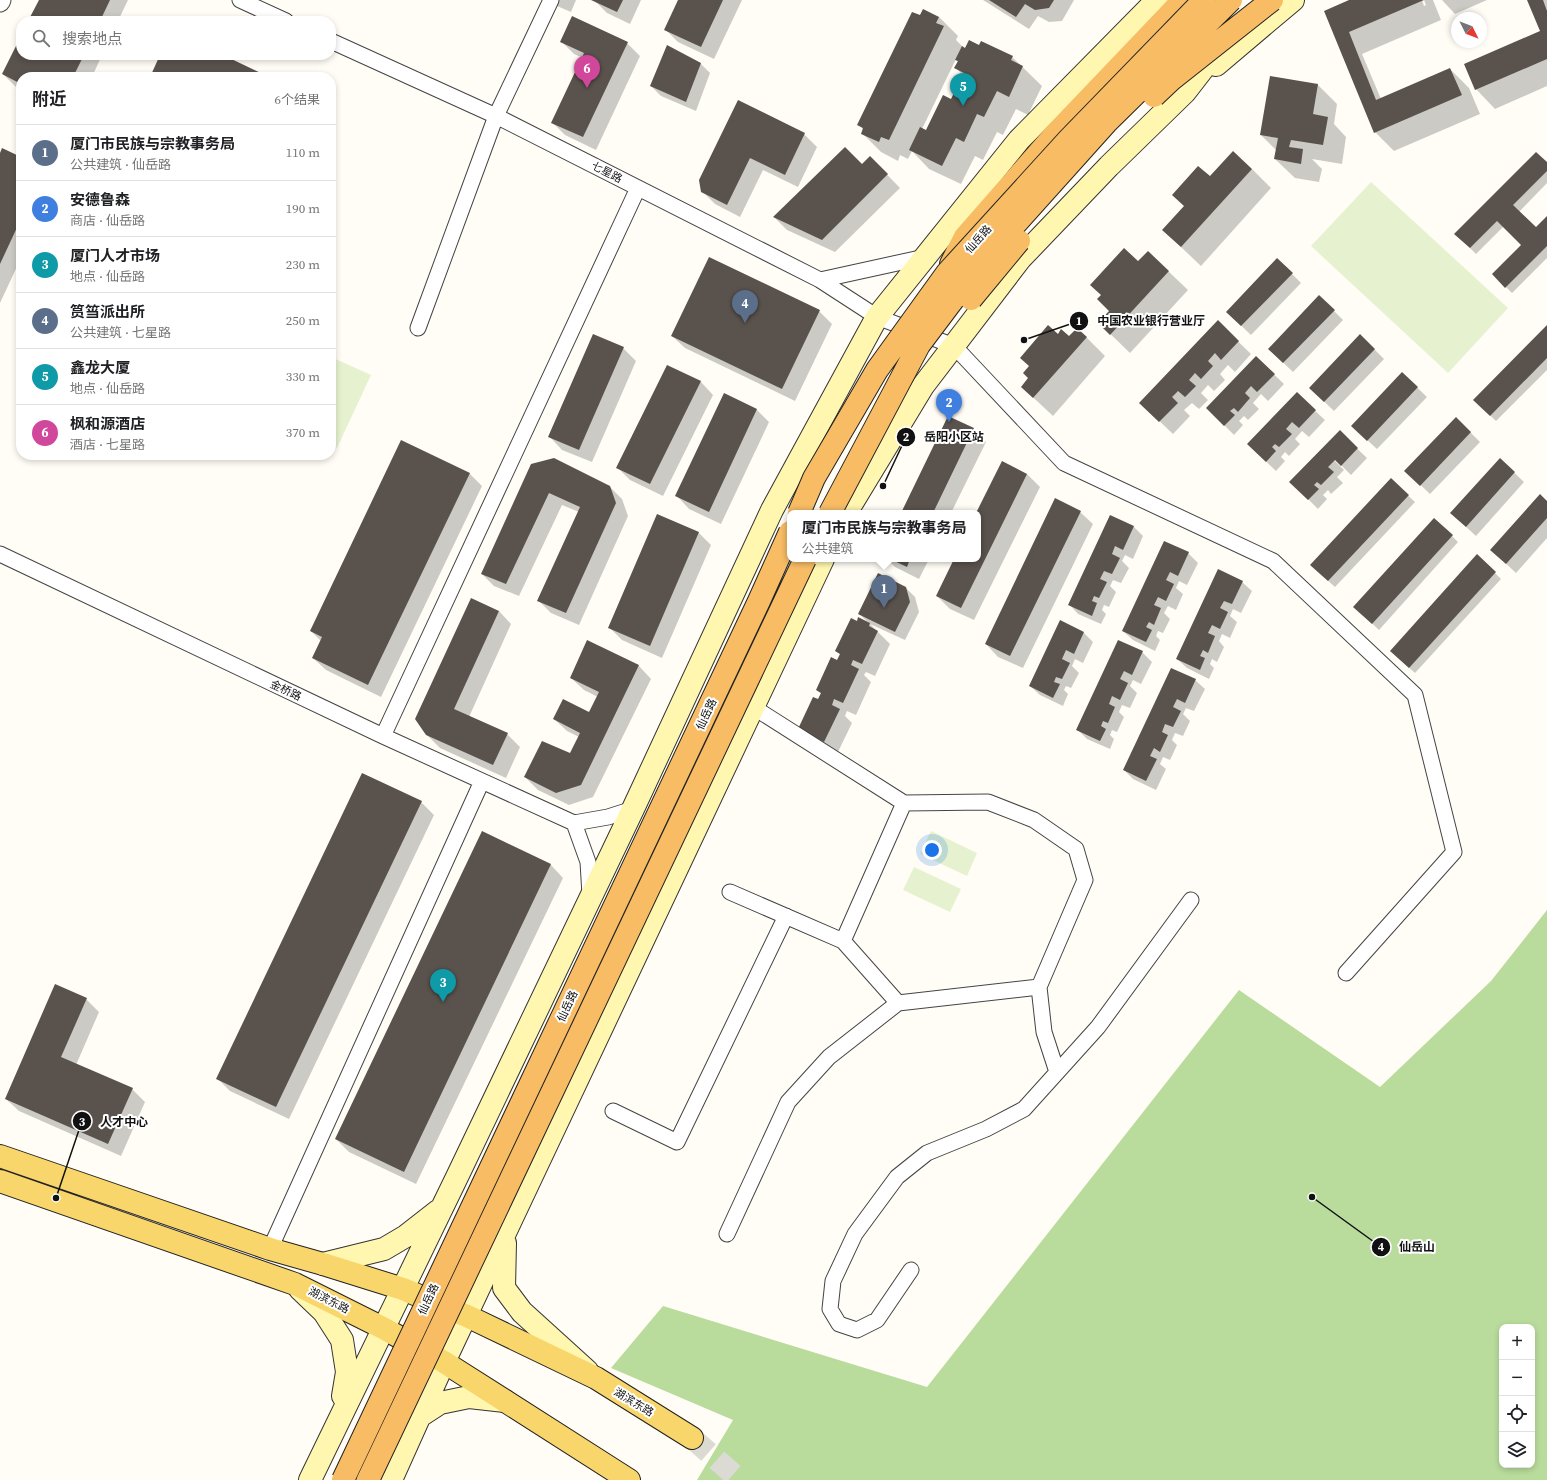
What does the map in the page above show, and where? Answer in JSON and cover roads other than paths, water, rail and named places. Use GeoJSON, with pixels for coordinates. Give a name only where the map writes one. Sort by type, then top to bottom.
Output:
{"type":"FeatureCollection","features":[{"type":"Feature","properties":{"kind":"highway"},"geometry":{"type":"LineString","coordinates":[[947,273],[965,237],[1057,132],[1183,0]]}},
{"type":"Feature","properties":{"kind":"highway"},"geometry":{"type":"LineString","coordinates":[[1148,56],[1198,0]]}},
{"type":"Feature","properties":{"kind":"highway","name":"仙岳路"},"geometry":{"type":"LineString","coordinates":[[800,510],[814,478],[877,370],[947,273],[1069,139],[1204,0]]}},
{"type":"Feature","properties":{"kind":"highway","name":"仙岳路"},"geometry":{"type":"LineString","coordinates":[[832,510],[919,345],[983,260],[1107,122],[1231,0]]}},
{"type":"Feature","properties":{"kind":"highway"},"geometry":{"type":"LineString","coordinates":[[862,453],[959,314],[1034,222],[1106,142],[1172,79],[1272,0]]}},
{"type":"Feature","properties":{"kind":"highway","name":"仙岳路"},"geometry":{"type":"LineString","coordinates":[[343,1480],[759,601],[787,539]]}},
{"type":"Feature","properties":{"kind":"highway","name":"仙岳路"},"geometry":{"type":"LineString","coordinates":[[368,1480],[804,562]]}},
{"type":"Feature","properties":{"kind":"main road"},"geometry":{"type":"LineString","coordinates":[[310,1480],[633,809],[772,510],[877,317],[1019,140],[1157,0]]}},
{"type":"Feature","properties":{"kind":"main road"},"geometry":{"type":"LineString","coordinates":[[1185,92],[1256,0]]}},
{"type":"Feature","properties":{"kind":"main road"},"geometry":{"type":"LineString","coordinates":[[848,510],[923,386],[1020,259],[1109,166],[1185,92],[1293,0]]}},
{"type":"Feature","properties":{"kind":"main road"},"geometry":{"type":"LineString","coordinates":[[391,1480],[444,1362],[822,562]]}},
{"type":"Feature","properties":{"kind":"main road"},"geometry":{"type":"LineString","coordinates":[[0,1156],[270,1249],[403,1289]]}},
{"type":"Feature","properties":{"kind":"main road","name":"湖滨东路"},"geometry":{"type":"LineString","coordinates":[[0,1181],[295,1284],[383,1328],[444,1362],[629,1480]]}},
{"type":"Feature","properties":{"kind":"main road"},"geometry":{"type":"LineString","coordinates":[[323,1264],[384,1249],[406,1236],[442,1208]]}},
{"type":"Feature","properties":{"kind":"main road"},"geometry":{"type":"LineString","coordinates":[[505,1235],[504,1288],[522,1312],[596,1378]]}},
{"type":"Feature","properties":{"kind":"main road"},"geometry":{"type":"LineString","coordinates":[[295,1284],[324,1312],[342,1340],[347,1372],[338,1423]]}},
{"type":"Feature","properties":{"kind":"main road","name":"湖滨东路"},"geometry":{"type":"LineString","coordinates":[[403,1289],[467,1316],[596,1378],[692,1438]]}},
{"type":"Feature","properties":{"kind":"main road"},"geometry":{"type":"LineString","coordinates":[[420,1416],[440,1403],[469,1397],[505,1401]]}},
{"type":"Feature","properties":{"kind":"street"},"geometry":{"type":"LineString","coordinates":[[240,0],[275,16]]}},
{"type":"Feature","properties":{"kind":"street"},"geometry":{"type":"LineString","coordinates":[[418,328],[496,116],[551,0]]}},
{"type":"Feature","properties":{"kind":"street","name":"七星路"},"geometry":{"type":"LineString","coordinates":[[336,43],[496,116],[820,280],[877,317],[954,346]]}},
{"type":"Feature","properties":{"kind":"street"},"geometry":{"type":"LineString","coordinates":[[383,736],[638,188]]}},
{"type":"Feature","properties":{"kind":"street"},"geometry":{"type":"LineString","coordinates":[[820,280],[876,269],[925,257]]}},
{"type":"Feature","properties":{"kind":"street"},"geometry":{"type":"LineString","coordinates":[[954,346],[1064,463],[1273,561],[1415,696],[1454,852],[1346,973]]}},
{"type":"Feature","properties":{"kind":"street","name":"金桥路"},"geometry":{"type":"LineString","coordinates":[[0,554],[383,736],[574,822]]}},
{"type":"Feature","properties":{"kind":"street"},"geometry":{"type":"LineString","coordinates":[[753,707],[904,803],[988,802],[1034,820],[1076,848],[1085,880],[1039,987],[1044,1032],[1057,1072]]}},
{"type":"Feature","properties":{"kind":"street"},"geometry":{"type":"LineString","coordinates":[[270,1249],[482,781]]}},
{"type":"Feature","properties":{"kind":"street"},"geometry":{"type":"LineString","coordinates":[[843,941],[904,803]]}},
{"type":"Feature","properties":{"kind":"street"},"geometry":{"type":"LineString","coordinates":[[590,898],[588,862],[574,822],[608,817],[633,809]]}},
{"type":"Feature","properties":{"kind":"street"},"geometry":{"type":"LineString","coordinates":[[730,892],[843,941],[898,1003]]}},
{"type":"Feature","properties":{"kind":"street"},"geometry":{"type":"LineString","coordinates":[[910,1270],[877,1320],[857,1330],[840,1324],[830,1309],[833,1281],[855,1234],[897,1177],[928,1153],[986,1129],[1024,1108],[1098,1027],[1192,900]]}},
{"type":"Feature","properties":{"kind":"street"},"geometry":{"type":"LineString","coordinates":[[613,1112],[677,1142],[786,916]]}},
{"type":"Feature","properties":{"kind":"street"},"geometry":{"type":"LineString","coordinates":[[727,1234],[788,1102],[829,1057],[898,1003],[1039,987]]}},
{"type":"Feature","properties":{"kind":"tunnel"},"geometry":{"type":"LineString","coordinates":[[692,1438],[740,1480]]}},
{"type":"Feature","properties":{"kind":"place","name":"枫和源酒店"},"geometry":{"type":"Point","coordinates":[587,88]}},
{"type":"Feature","properties":{"kind":"place","name":"鑫龙大厦"},"geometry":{"type":"Point","coordinates":[963,106]}},
{"type":"Feature","properties":{"kind":"place","name":"筼筜派出所"},"geometry":{"type":"Point","coordinates":[745,323]}},
{"type":"Feature","properties":{"kind":"place","name":"中国农业银行营业厅"},"geometry":{"type":"Point","coordinates":[1024,340]}},
{"type":"Feature","properties":{"kind":"place","name":"安德鲁森"},"geometry":{"type":"Point","coordinates":[949,422]}},
{"type":"Feature","properties":{"kind":"place","name":"岳阳小区站"},"geometry":{"type":"Point","coordinates":[883,486]}},
{"type":"Feature","properties":{"kind":"place","name":"厦门市民族与宗教事务局"},"geometry":{"type":"Point","coordinates":[884,608]}},
{"type":"Feature","properties":{"kind":"place","name":"厦门人才市场"},"geometry":{"type":"Point","coordinates":[443,1002]}},
{"type":"Feature","properties":{"kind":"place","name":"仙岳山"},"geometry":{"type":"Point","coordinates":[1312,1197]}},
{"type":"Feature","properties":{"kind":"place","name":"人才中心"},"geometry":{"type":"Point","coordinates":[56,1198]}}]}
